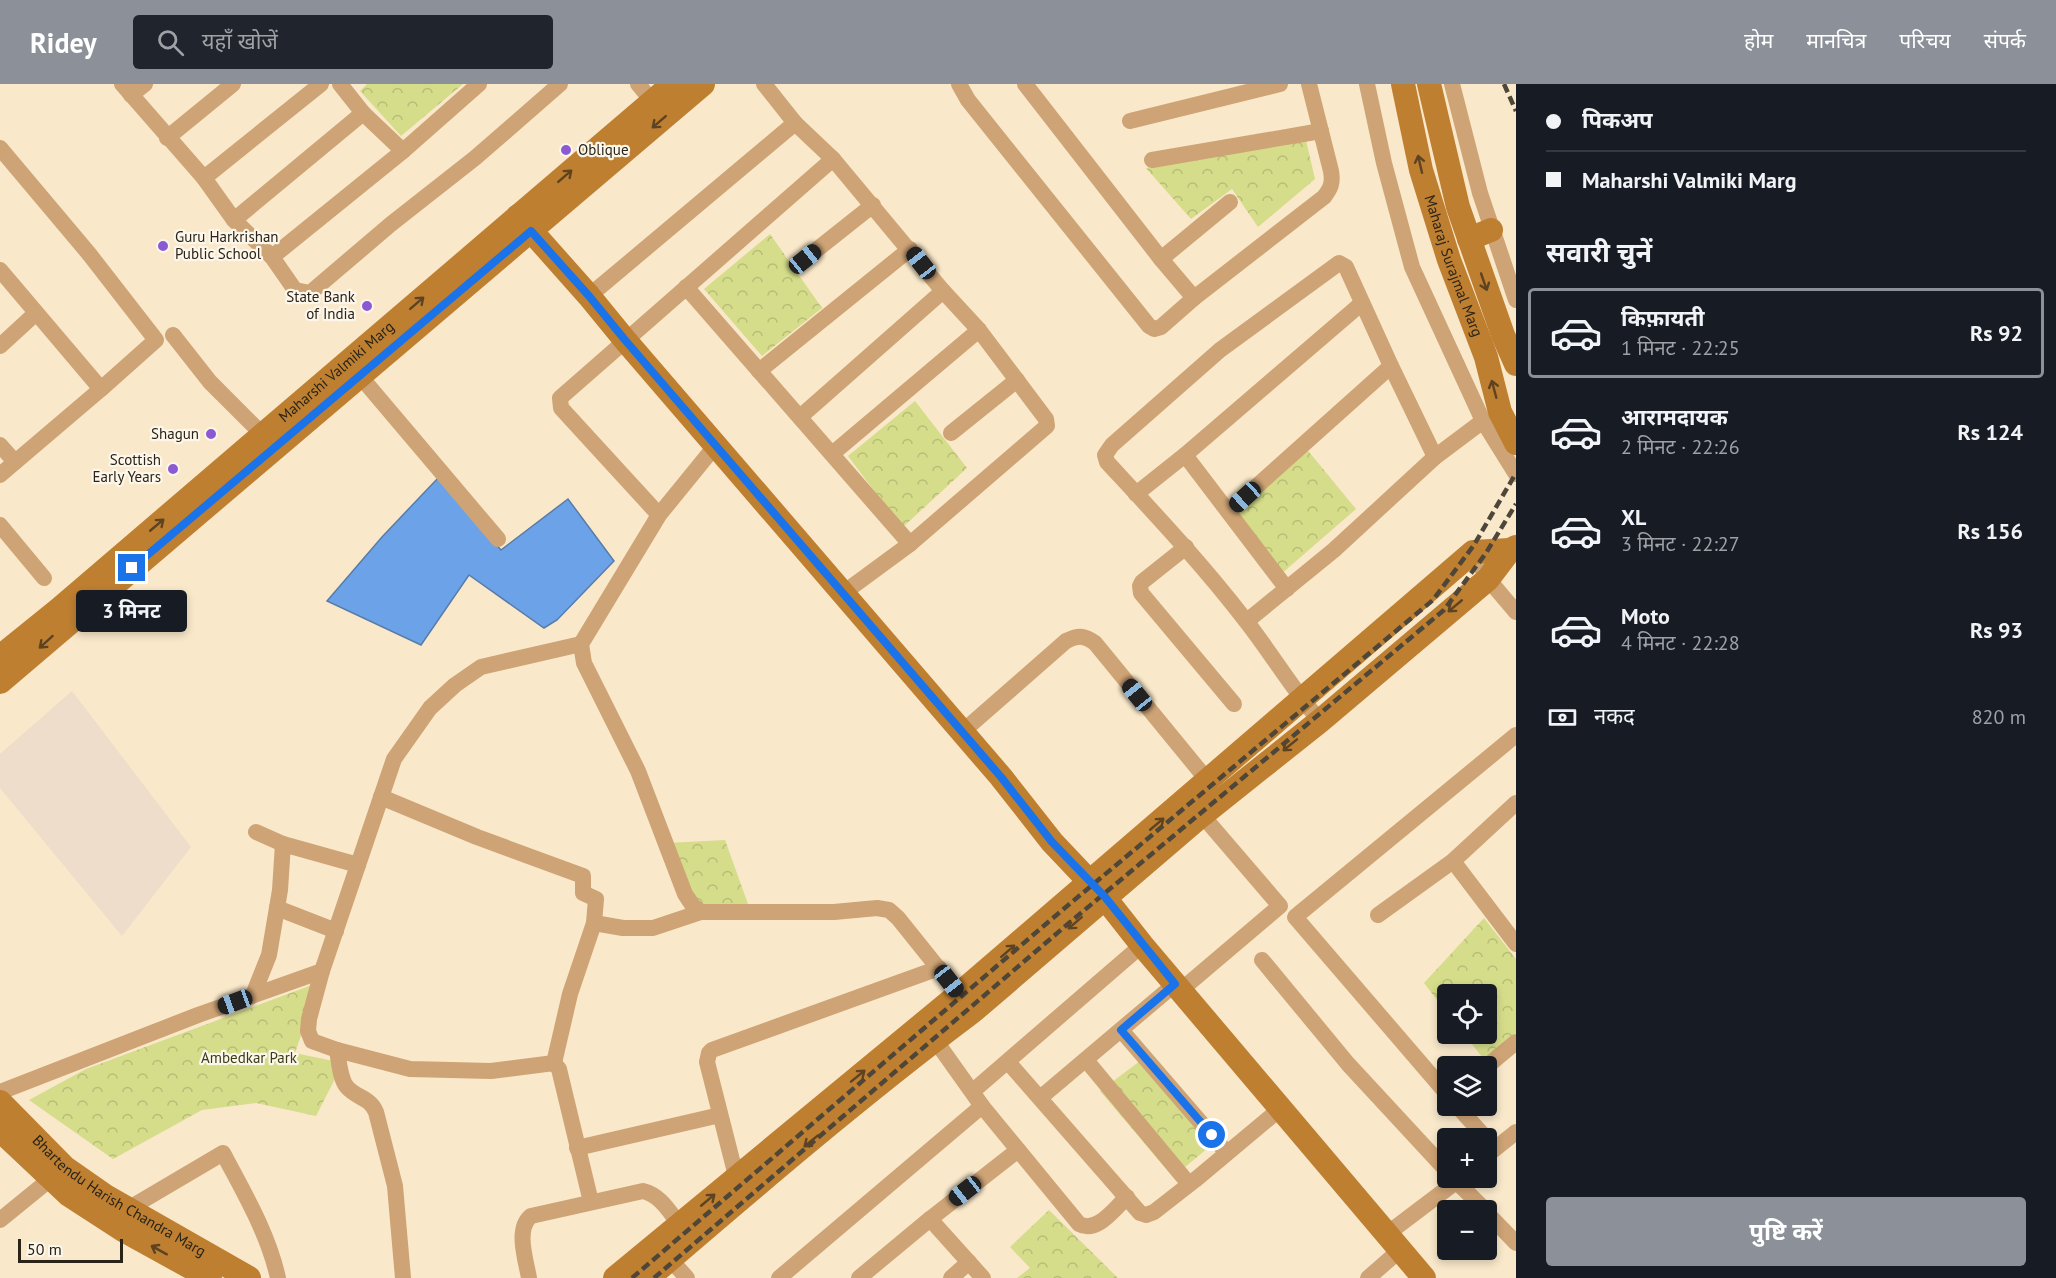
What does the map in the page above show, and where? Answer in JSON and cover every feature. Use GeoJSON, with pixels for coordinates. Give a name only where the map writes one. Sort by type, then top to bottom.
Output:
{"type":"FeatureCollection","features":[{"type":"Feature","properties":{"kind":"street"},"geometry":{"type":"LineString","coordinates":[[145,84],[127,90],[204,178],[234,220],[272,257],[295,290],[310,293],[475,158],[560,84]]}},
{"type":"Feature","properties":{"kind":"street"},"geometry":{"type":"LineString","coordinates":[[168,138],[232,84]]}},
{"type":"Feature","properties":{"kind":"street"},"geometry":{"type":"LineString","coordinates":[[204,178],[321,84]]}},
{"type":"Feature","properties":{"kind":"street"},"geometry":{"type":"LineString","coordinates":[[340,84],[363,113],[404,151]]}},
{"type":"Feature","properties":{"kind":"street"},"geometry":{"type":"LineString","coordinates":[[272,257],[404,151],[478,84]]}},
{"type":"Feature","properties":{"kind":"street","name":"Maharshi Valmiki Marg"},"geometry":{"type":"LineString","coordinates":[[0,682],[360,376],[524,224],[645,93],[673,84]]}},
{"type":"Feature","properties":{"kind":"street","name":"Maharshi Valmiki Marg"},"geometry":{"type":"LineString","coordinates":[[0,657],[263,435],[524,224],[703,84]]}},
{"type":"Feature","properties":{"kind":"street"},"geometry":{"type":"LineString","coordinates":[[764,84],[795,123],[833,159],[910,249],[942,291],[979,330],[1046,419],[1047,426],[910,544],[843,594]]}},
{"type":"Feature","properties":{"kind":"street"},"geometry":{"type":"LineString","coordinates":[[963,84],[968,100],[1149,326],[1154,329],[1161,327],[1194,298],[1324,197],[1330,188],[1333,180],[1308,84]]}},
{"type":"Feature","properties":{"kind":"street"},"geometry":{"type":"LineString","coordinates":[[1025,84],[1194,298]]}},
{"type":"Feature","properties":{"kind":"street"},"geometry":{"type":"LineString","coordinates":[[1130,120],[1280,84]]}},
{"type":"Feature","properties":{"kind":"street"},"geometry":{"type":"LineString","coordinates":[[1367,84],[1384,163],[1412,267],[1483,421],[1516,474]]}},
{"type":"Feature","properties":{"kind":"street","name":"Maharaj Surajmal Marg"},"geometry":{"type":"LineString","coordinates":[[1403,84],[1421,170],[1449,260],[1486,357],[1500,412],[1516,443]]}},
{"type":"Feature","properties":{"kind":"street","name":"Maharaj Surajmal Marg"},"geometry":{"type":"LineString","coordinates":[[1429,84],[1458,207],[1503,335],[1516,364]]}},
{"type":"Feature","properties":{"kind":"street"},"geometry":{"type":"LineString","coordinates":[[1452,84],[1464,136],[1491,230],[1516,300]]}},
{"type":"Feature","properties":{"kind":"street"},"geometry":{"type":"LineString","coordinates":[[234,220],[363,113]]}},
{"type":"Feature","properties":{"kind":"street"},"geometry":{"type":"LineString","coordinates":[[589,296],[795,123]]}},
{"type":"Feature","properties":{"kind":"street"},"geometry":{"type":"LineString","coordinates":[[1152,160],[1321,131]]}},
{"type":"Feature","properties":{"kind":"street"},"geometry":{"type":"LineString","coordinates":[[0,148],[90,255],[156,340],[0,475]]}},
{"type":"Feature","properties":{"kind":"street"},"geometry":{"type":"LineString","coordinates":[[659,515],[560,405],[560,398],[833,159]]}},
{"type":"Feature","properties":{"kind":"street"},"geometry":{"type":"LineString","coordinates":[[1161,259],[1230,202]]}},
{"type":"Feature","properties":{"kind":"street"},"geometry":{"type":"LineString","coordinates":[[805,259],[873,205]]}},
{"type":"Feature","properties":{"kind":"street"},"geometry":{"type":"LineString","coordinates":[[524,224],[589,296],[1001,777],[1052,842],[1097,889],[1424,1278]]}},
{"type":"Feature","properties":{"kind":"street"},"geometry":{"type":"LineString","coordinates":[[1469,239],[1491,230]]}},
{"type":"Feature","properties":{"kind":"street"},"geometry":{"type":"LineString","coordinates":[[759,371],[910,249]]}},
{"type":"Feature","properties":{"kind":"street"},"geometry":{"type":"LineString","coordinates":[[1320,721],[1302,701],[1247,621],[1186,547],[1107,462],[1106,455],[1112,445],[1220,350],[1335,265],[1343,264],[1435,457]]}},
{"type":"Feature","properties":{"kind":"street"},"geometry":{"type":"LineString","coordinates":[[0,270],[101,389]]}},
{"type":"Feature","properties":{"kind":"street"},"geometry":{"type":"LineString","coordinates":[[686,287],[910,544]]}},
{"type":"Feature","properties":{"kind":"street"},"geometry":{"type":"LineString","coordinates":[[800,417],[942,291]]}},
{"type":"Feature","properties":{"kind":"street"},"geometry":{"type":"LineString","coordinates":[[1136,494],[1185,455],[1362,303]]}},
{"type":"Feature","properties":{"kind":"street"},"geometry":{"type":"LineString","coordinates":[[0,346],[36,313]]}},
{"type":"Feature","properties":{"kind":"street"},"geometry":{"type":"LineString","coordinates":[[832,454],[979,330]]}},
{"type":"Feature","properties":{"kind":"street"},"geometry":{"type":"LineString","coordinates":[[173,335],[210,382],[263,435]]}},
{"type":"Feature","properties":{"kind":"street"},"geometry":{"type":"LineString","coordinates":[[1229,511],[1390,366]]}},
{"type":"Feature","properties":{"kind":"street"},"geometry":{"type":"LineString","coordinates":[[360,376],[498,539]]}},
{"type":"Feature","properties":{"kind":"street"},"geometry":{"type":"LineString","coordinates":[[951,434],[1017,380]]}},
{"type":"Feature","properties":{"kind":"street"},"geometry":{"type":"LineString","coordinates":[[1247,621],[1334,550],[1435,457],[1483,421]]}},
{"type":"Feature","properties":{"kind":"street"},"geometry":{"type":"LineString","coordinates":[[0,445],[15,462]]}},
{"type":"Feature","properties":{"kind":"street"},"geometry":{"type":"LineString","coordinates":[[701,912],[693,906],[685,894],[639,771],[584,663],[581,644],[659,515],[716,445]]}},
{"type":"Feature","properties":{"kind":"street"},"geometry":{"type":"LineString","coordinates":[[1185,455],[1287,589]]}},
{"type":"Feature","properties":{"kind":"street"},"geometry":{"type":"LineString","coordinates":[[0,525],[44,578]]}},
{"type":"Feature","properties":{"kind":"street"},"geometry":{"type":"LineString","coordinates":[[1186,547],[1142,582],[1141,593],[1234,704]]}},
{"type":"Feature","properties":{"kind":"street"},"geometry":{"type":"LineString","coordinates":[[648,1278],[741,1198],[972,1012],[1208,781],[1473,552],[1513,548]]}},
{"type":"Feature","properties":{"kind":"street"},"geometry":{"type":"LineString","coordinates":[[615,1278],[958,994],[1097,889],[1202,815],[1320,721],[1488,579],[1513,548]]}},
{"type":"Feature","properties":{"kind":"street"},"geometry":{"type":"LineString","coordinates":[[1473,552],[1488,579],[1516,612]]}},
{"type":"Feature","properties":{"kind":"street"},"geometry":{"type":"LineString","coordinates":[[962,733],[1065,641],[1080,635],[1095,643],[1208,781]]}},
{"type":"Feature","properties":{"kind":"street"},"geometry":{"type":"LineString","coordinates":[[554,1063],[491,1071],[410,1069],[312,1041],[308,1031],[322,971],[394,759],[430,708],[455,685],[482,667],[581,644]]}},
{"type":"Feature","properties":{"kind":"street"},"geometry":{"type":"LineString","coordinates":[[1437,1082],[1295,917],[1516,735]]}},
{"type":"Feature","properties":{"kind":"street"},"geometry":{"type":"LineString","coordinates":[[381,796],[477,837],[583,876],[583,893],[596,899],[594,923],[570,994],[554,1063]]}},
{"type":"Feature","properties":{"kind":"street"},"geometry":{"type":"LineString","coordinates":[[1378,915],[1452,861],[1516,803]]}},
{"type":"Feature","properties":{"kind":"street"},"geometry":{"type":"LineString","coordinates":[[1040,1098],[1121,1030],[1280,906],[1202,815]]}},
{"type":"Feature","properties":{"kind":"street"},"geometry":{"type":"LineString","coordinates":[[256,832],[283,844],[358,865]]}},
{"type":"Feature","properties":{"kind":"street"},"geometry":{"type":"LineString","coordinates":[[253,995],[269,955],[277,908],[283,844]]}},
{"type":"Feature","properties":{"kind":"street"},"geometry":{"type":"LineString","coordinates":[[1452,861],[1516,944]]}},
{"type":"Feature","properties":{"kind":"street"},"geometry":{"type":"LineString","coordinates":[[277,908],[336,930]]}},
{"type":"Feature","properties":{"kind":"street"},"geometry":{"type":"LineString","coordinates":[[594,923],[623,928],[653,928],[701,912],[834,912],[877,908],[889,910],[898,918],[958,994]]}},
{"type":"Feature","properties":{"kind":"street"},"geometry":{"type":"LineString","coordinates":[[778,1278],[978,1099],[1008,1062],[1142,945]]}},
{"type":"Feature","properties":{"kind":"street"},"geometry":{"type":"LineString","coordinates":[[1262,960],[1348,1064],[1437,1159]]}},
{"type":"Feature","properties":{"kind":"street"},"geometry":{"type":"LineString","coordinates":[[736,1176],[707,1062],[709,1053],[939,968]]}},
{"type":"Feature","properties":{"kind":"street"},"geometry":{"type":"LineString","coordinates":[[0,1092],[198,1015],[322,971]]}},
{"type":"Feature","properties":{"kind":"street"},"geometry":{"type":"LineString","coordinates":[[1121,1030],[1227,1153]]}},
{"type":"Feature","properties":{"kind":"street"},"geometry":{"type":"LineString","coordinates":[[935,1040],[1018,1150],[1083,1226],[1089,1227],[1102,1221],[1127,1197]]}},
{"type":"Feature","properties":{"kind":"street"},"geometry":{"type":"LineString","coordinates":[[1497,1058],[1516,1042]]}},
{"type":"Feature","properties":{"kind":"street"},"geometry":{"type":"LineString","coordinates":[[337,1050],[347,1087],[370,1101],[376,1112],[393,1174],[403,1278]]}},
{"type":"Feature","properties":{"kind":"street"},"geometry":{"type":"LineString","coordinates":[[1086,1060],[1189,1184]]}},
{"type":"Feature","properties":{"kind":"street"},"geometry":{"type":"LineString","coordinates":[[1008,1062],[1140,1213],[1146,1215],[1189,1184],[1281,1108]]}},
{"type":"Feature","properties":{"kind":"street"},"geometry":{"type":"LineString","coordinates":[[554,1063],[559,1069],[591,1202]]}},
{"type":"Feature","properties":{"kind":"street","name":"Bhartendu Harish Chandra Marg"},"geometry":{"type":"LineString","coordinates":[[0,1102],[58,1173],[69,1195],[123,1230],[210,1278]]}},
{"type":"Feature","properties":{"kind":"street"},"geometry":{"type":"LineString","coordinates":[[577,1148],[720,1115]]}},
{"type":"Feature","properties":{"kind":"street"},"geometry":{"type":"LineString","coordinates":[[1464,1116],[1475,1128]]}},
{"type":"Feature","properties":{"kind":"street","name":"Bhartendu Harish Chandra Marg"},"geometry":{"type":"LineString","coordinates":[[0,1130],[58,1173],[107,1197],[249,1278]]}},
{"type":"Feature","properties":{"kind":"street"},"geometry":{"type":"LineString","coordinates":[[1497,1141],[1516,1132]]}},
{"type":"Feature","properties":{"kind":"street"},"geometry":{"type":"LineString","coordinates":[[859,1278],[1018,1150]]}},
{"type":"Feature","properties":{"kind":"street"},"geometry":{"type":"LineString","coordinates":[[128,1209],[222,1153],[271,1251],[278,1278]]}},
{"type":"Feature","properties":{"kind":"street"},"geometry":{"type":"LineString","coordinates":[[0,1220],[58,1173]]}},
{"type":"Feature","properties":{"kind":"street"},"geometry":{"type":"LineString","coordinates":[[1368,1278],[1394,1242],[1444,1188]]}},
{"type":"Feature","properties":{"kind":"street"},"geometry":{"type":"LineString","coordinates":[[1464,1188],[1476,1200]]}},
{"type":"Feature","properties":{"kind":"street"},"geometry":{"type":"LineString","coordinates":[[529,1278],[522,1230],[526,1220],[531,1216],[643,1191],[652,1193],[659,1199],[679,1224]]}},
{"type":"Feature","properties":{"kind":"street"},"geometry":{"type":"LineString","coordinates":[[930,1219],[983,1278]]}},
{"type":"Feature","properties":{"kind":"street"},"geometry":{"type":"LineString","coordinates":[[1497,1221],[1513,1235]]}},
{"type":"Feature","properties":{"kind":"street"},"geometry":{"type":"LineString","coordinates":[[670,1259],[687,1278]]}},
{"type":"Feature","properties":{"kind":"street"},"geometry":{"type":"LineString","coordinates":[[951,1278],[969,1262]]}},
{"type":"Feature","properties":{"kind":"shaded area"},"geometry":{"type":"Polygon","coordinates":[[[72,691],[191,847],[122,936],[0,788],[0,754],[72,691]]]}},
{"type":"Feature","properties":{"kind":"green space"},"geometry":{"type":"Polygon","coordinates":[[[367,84],[463,84],[401,136],[360,91],[367,84]]]}},
{"type":"Feature","properties":{"kind":"green space"},"geometry":{"type":"Polygon","coordinates":[[[1305,136],[1315,179],[1258,227],[1232,189],[1191,219],[1146,168],[1305,136]]]}},
{"type":"Feature","properties":{"kind":"green space"},"geometry":{"type":"Polygon","coordinates":[[[770,234],[822,308],[762,356],[704,289],[770,234]]]}},
{"type":"Feature","properties":{"kind":"green space"},"geometry":{"type":"Polygon","coordinates":[[[915,401],[967,468],[902,528],[848,456],[915,401]]]}},
{"type":"Feature","properties":{"kind":"green space"},"geometry":{"type":"Polygon","coordinates":[[[1305,447],[1356,509],[1280,575],[1230,512],[1305,447]]]}},
{"type":"Feature","properties":{"kind":"green space"},"geometry":{"type":"Polygon","coordinates":[[[725,840],[748,904],[685,907],[667,843],[725,840]]]}},
{"type":"Feature","properties":{"kind":"green space"},"geometry":{"type":"Polygon","coordinates":[[[1484,918],[1516,959],[1516,1033],[1492,1056],[1481,1056],[1472,1044],[1497,1044],[1497,984],[1437,984],[1437,1000],[1424,983],[1484,918]]]}},
{"type":"Feature","properties":{"kind":"green space","name":"Ambedkar Park"},"geometry":{"type":"Polygon","coordinates":[[[312,985],[317,989],[295,1053],[343,1063],[316,1116],[256,1103],[202,1110],[113,1159],[29,1100],[86,1069],[312,985]]]}},
{"type":"Feature","properties":{"kind":"green space"},"geometry":{"type":"Polygon","coordinates":[[[1140,1061],[1214,1143],[1173,1177],[1100,1091],[1140,1061]]]}},
{"type":"Feature","properties":{"kind":"green space"},"geometry":{"type":"Polygon","coordinates":[[[1049,1210],[1118,1278],[1017,1278],[1030,1268],[1010,1247],[1049,1210]]]}},
{"type":"Feature","properties":{"kind":"water"},"geometry":{"type":"Polygon","coordinates":[[[438,478],[501,550],[568,499],[614,561],[557,620],[544,628],[469,575],[421,645],[327,601],[382,537],[438,478]]]}},
{"type":"Feature","properties":{"kind":"railway"},"geometry":{"type":"LineString","coordinates":[[1504,84],[1516,111]]}},
{"type":"Feature","properties":{"kind":"railway"},"geometry":{"type":"LineString","coordinates":[[632,1278],[1060,912],[1433,600],[1474,545],[1516,473]]}},
{"type":"Feature","properties":{"kind":"railway"},"geometry":{"type":"LineString","coordinates":[[654,1278],[1069,923],[1444,610],[1486,553],[1516,504]]}},
{"type":"Feature","properties":{"kind":"place","name":"Oblique"},"geometry":{"type":"Point","coordinates":[566,150]}},
{"type":"Feature","properties":{"kind":"place","name":"Guru Harkrishan Public School"},"geometry":{"type":"Point","coordinates":[163,246]}},
{"type":"Feature","properties":{"kind":"place","name":"State Bank of India"},"geometry":{"type":"Point","coordinates":[367,306]}},
{"type":"Feature","properties":{"kind":"place","name":"Shagun"},"geometry":{"type":"Point","coordinates":[211,434]}},
{"type":"Feature","properties":{"kind":"place","name":"Scottish Early Years"},"geometry":{"type":"Point","coordinates":[173,469]}},
{"type":"Feature","properties":{"kind":"route"},"geometry":{"type":"LineString","coordinates":[[132,568],[531,231],[1001,777],[1052,842],[1105,897],[1175,984],[1121,1030],[1212,1135]]}}]}
